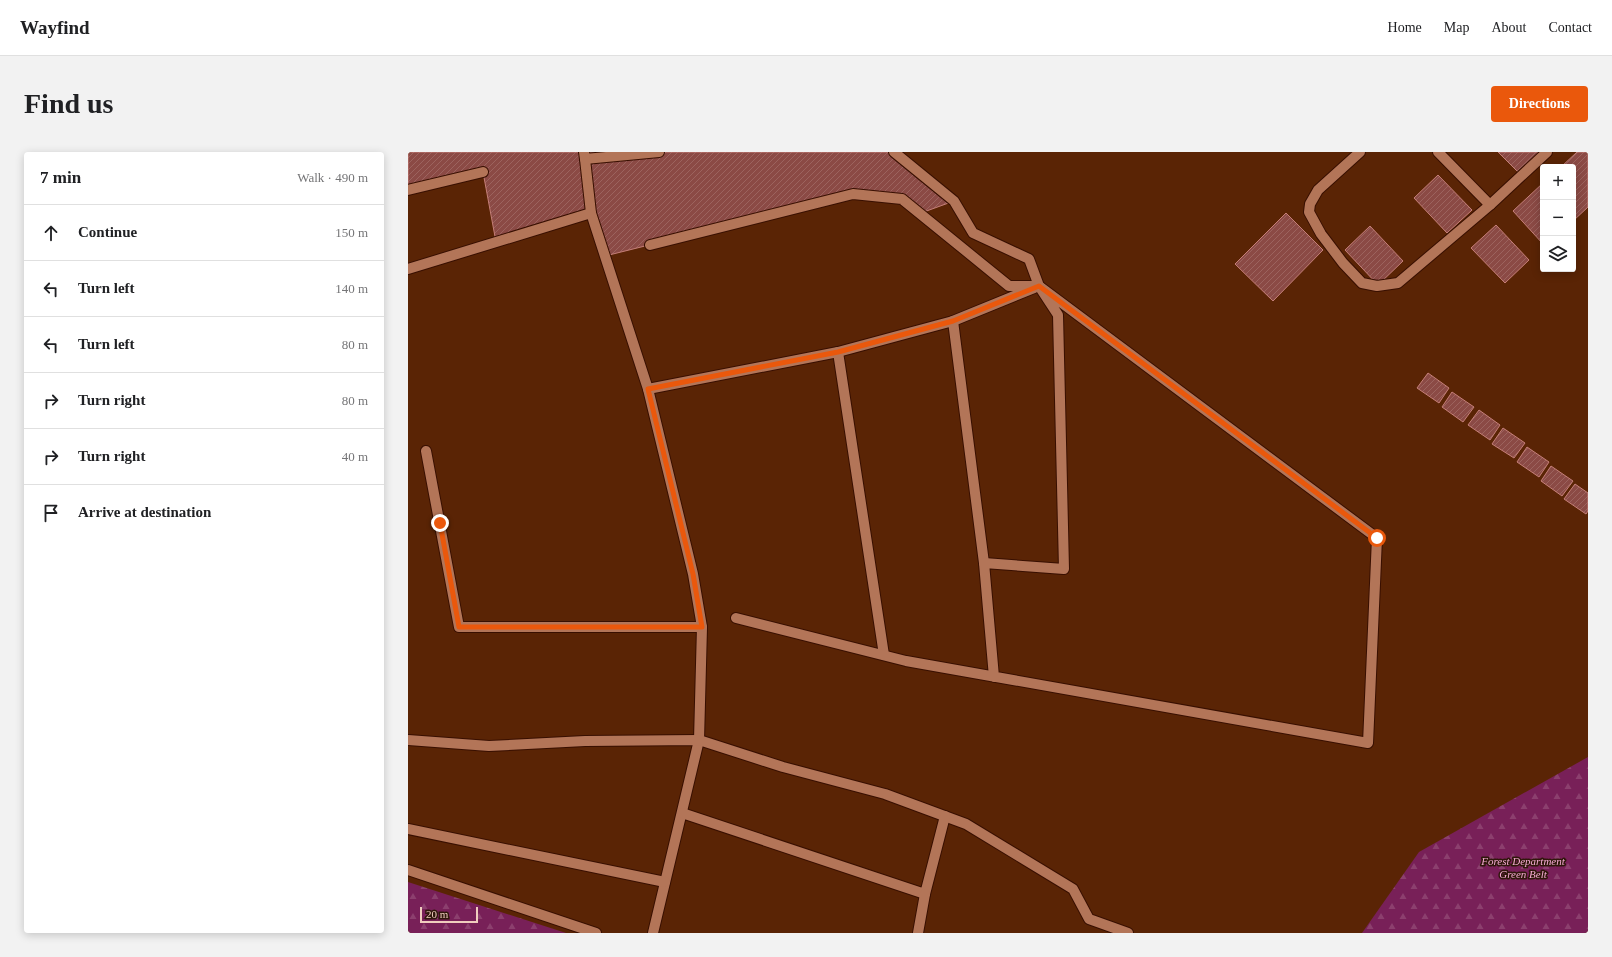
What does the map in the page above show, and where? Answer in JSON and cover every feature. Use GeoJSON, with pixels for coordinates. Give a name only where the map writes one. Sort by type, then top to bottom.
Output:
{"type":"FeatureCollection","features":[{"type":"Feature","properties":{"kind":"lane"},"geometry":{"type":"LineString","coordinates":[[653,933],[699,740],[702,627],[693,574],[648,389],[591,214],[584,156],[659,152]]}},
{"type":"Feature","properties":{"kind":"lane"},"geometry":{"type":"LineString","coordinates":[[894,152],[954,202],[973,233],[1029,259],[1039,286],[1058,315],[1064,569],[984,563]]}},
{"type":"Feature","properties":{"kind":"lane"},"geometry":{"type":"LineString","coordinates":[[1360,152],[1318,190],[1310,204],[1309,212],[1321,234],[1343,263],[1362,283],[1377,286],[1398,283],[1490,205],[1547,152]]}},
{"type":"Feature","properties":{"kind":"lane"},"geometry":{"type":"LineString","coordinates":[[1438,152],[1490,205]]}},
{"type":"Feature","properties":{"kind":"lane"},"geometry":{"type":"LineString","coordinates":[[408,190],[483,172]]}},
{"type":"Feature","properties":{"kind":"lane"},"geometry":{"type":"LineString","coordinates":[[650,245],[853,194],[902,199],[1009,286],[1039,286],[1377,538],[1368,743],[906,661],[736,618]]}},
{"type":"Feature","properties":{"kind":"lane"},"geometry":{"type":"LineString","coordinates":[[408,269],[591,214]]}},
{"type":"Feature","properties":{"kind":"lane"},"geometry":{"type":"LineString","coordinates":[[648,389],[838,352],[953,321],[1039,286]]}},
{"type":"Feature","properties":{"kind":"lane"},"geometry":{"type":"LineString","coordinates":[[953,321],[984,563],[994,677]]}},
{"type":"Feature","properties":{"kind":"lane"},"geometry":{"type":"LineString","coordinates":[[838,352],[884,655]]}},
{"type":"Feature","properties":{"kind":"lane"},"geometry":{"type":"LineString","coordinates":[[426,451],[459,627],[702,627]]}},
{"type":"Feature","properties":{"kind":"lane"},"geometry":{"type":"LineString","coordinates":[[408,740],[489,746],[585,741],[699,740],[783,767],[885,794],[966,824],[1073,889],[1089,919],[1128,933]]}},
{"type":"Feature","properties":{"kind":"lane"},"geometry":{"type":"LineString","coordinates":[[682,813],[925,894]]}},
{"type":"Feature","properties":{"kind":"lane"},"geometry":{"type":"LineString","coordinates":[[918,933],[925,894],[945,816]]}},
{"type":"Feature","properties":{"kind":"lane"},"geometry":{"type":"LineString","coordinates":[[408,829],[665,882]]}},
{"type":"Feature","properties":{"kind":"lane"},"geometry":{"type":"LineString","coordinates":[[408,870],[596,933]]}},
{"type":"Feature","properties":{"kind":"green space","name":"Forest Department Green Belt"},"geometry":{"type":"Polygon","coordinates":[[[1588,757],[1588,933],[1362,933],[1419,852],[1588,757]]]}},
{"type":"Feature","properties":{"kind":"green space"},"geometry":{"type":"Polygon","coordinates":[[[408,882],[566,933],[408,933],[408,882]]]}},
{"type":"Feature","properties":{"kind":"building"},"geometry":{"type":"Polygon","coordinates":[[[408,152],[583,152],[591,213],[496,242],[483,172],[408,190],[408,152]]]}},
{"type":"Feature","properties":{"kind":"building"},"geometry":{"type":"Polygon","coordinates":[[[584,152],[894,152],[954,201],[921,213],[902,199],[853,194],[605,256],[584,152]]]}},
{"type":"Feature","properties":{"kind":"building"},"geometry":{"type":"Polygon","coordinates":[[[1498,152],[1541,152],[1520,174],[1498,152]]]}},
{"type":"Feature","properties":{"kind":"building"},"geometry":{"type":"Polygon","coordinates":[[[1577,152],[1588,152],[1588,207],[1576,218],[1576,164],[1564,164],[1577,152]]]}},
{"type":"Feature","properties":{"kind":"building"},"geometry":{"type":"Polygon","coordinates":[[[1438,175],[1472,210],[1447,233],[1414,198],[1438,175]]]}},
{"type":"Feature","properties":{"kind":"building"},"geometry":{"type":"Polygon","coordinates":[[[1540,186],[1540,241],[1513,211],[1540,186]]]}},
{"type":"Feature","properties":{"kind":"building"},"geometry":{"type":"Polygon","coordinates":[[[1286,213],[1323,250],[1273,301],[1235,264],[1286,213]]]}},
{"type":"Feature","properties":{"kind":"building"},"geometry":{"type":"Polygon","coordinates":[[[1496,225],[1529,260],[1505,283],[1471,248],[1496,225]]]}},
{"type":"Feature","properties":{"kind":"building"},"geometry":{"type":"Polygon","coordinates":[[[1370,226],[1403,261],[1378,285],[1345,250],[1370,226]]]}},
{"type":"Feature","properties":{"kind":"building"},"geometry":{"type":"Polygon","coordinates":[[[1428,373],[1449,388],[1439,403],[1417,388],[1428,373]]]}},
{"type":"Feature","properties":{"kind":"building"},"geometry":{"type":"Polygon","coordinates":[[[1452,392],[1474,407],[1463,422],[1442,407],[1452,392]]]}},
{"type":"Feature","properties":{"kind":"building"},"geometry":{"type":"Polygon","coordinates":[[[1479,410],[1500,425],[1490,440],[1468,425],[1479,410]]]}},
{"type":"Feature","properties":{"kind":"building"},"geometry":{"type":"Polygon","coordinates":[[[1503,428],[1525,443],[1514,458],[1492,444],[1503,428]]]}},
{"type":"Feature","properties":{"kind":"building"},"geometry":{"type":"Polygon","coordinates":[[[1527,447],[1549,462],[1539,477],[1517,462],[1527,447]]]}},
{"type":"Feature","properties":{"kind":"building"},"geometry":{"type":"Polygon","coordinates":[[[1551,466],[1573,481],[1562,496],[1541,481],[1551,466]]]}},
{"type":"Feature","properties":{"kind":"building"},"geometry":{"type":"Polygon","coordinates":[[[1575,484],[1588,493],[1588,511],[1586,514],[1564,499],[1575,484]]]}},
{"type":"Feature","properties":{"kind":"route"},"geometry":{"type":"LineString","coordinates":[[440,523],[459,627],[702,627],[693,574],[648,389],[838,352],[953,321],[1039,286],[1377,538]]}}]}
